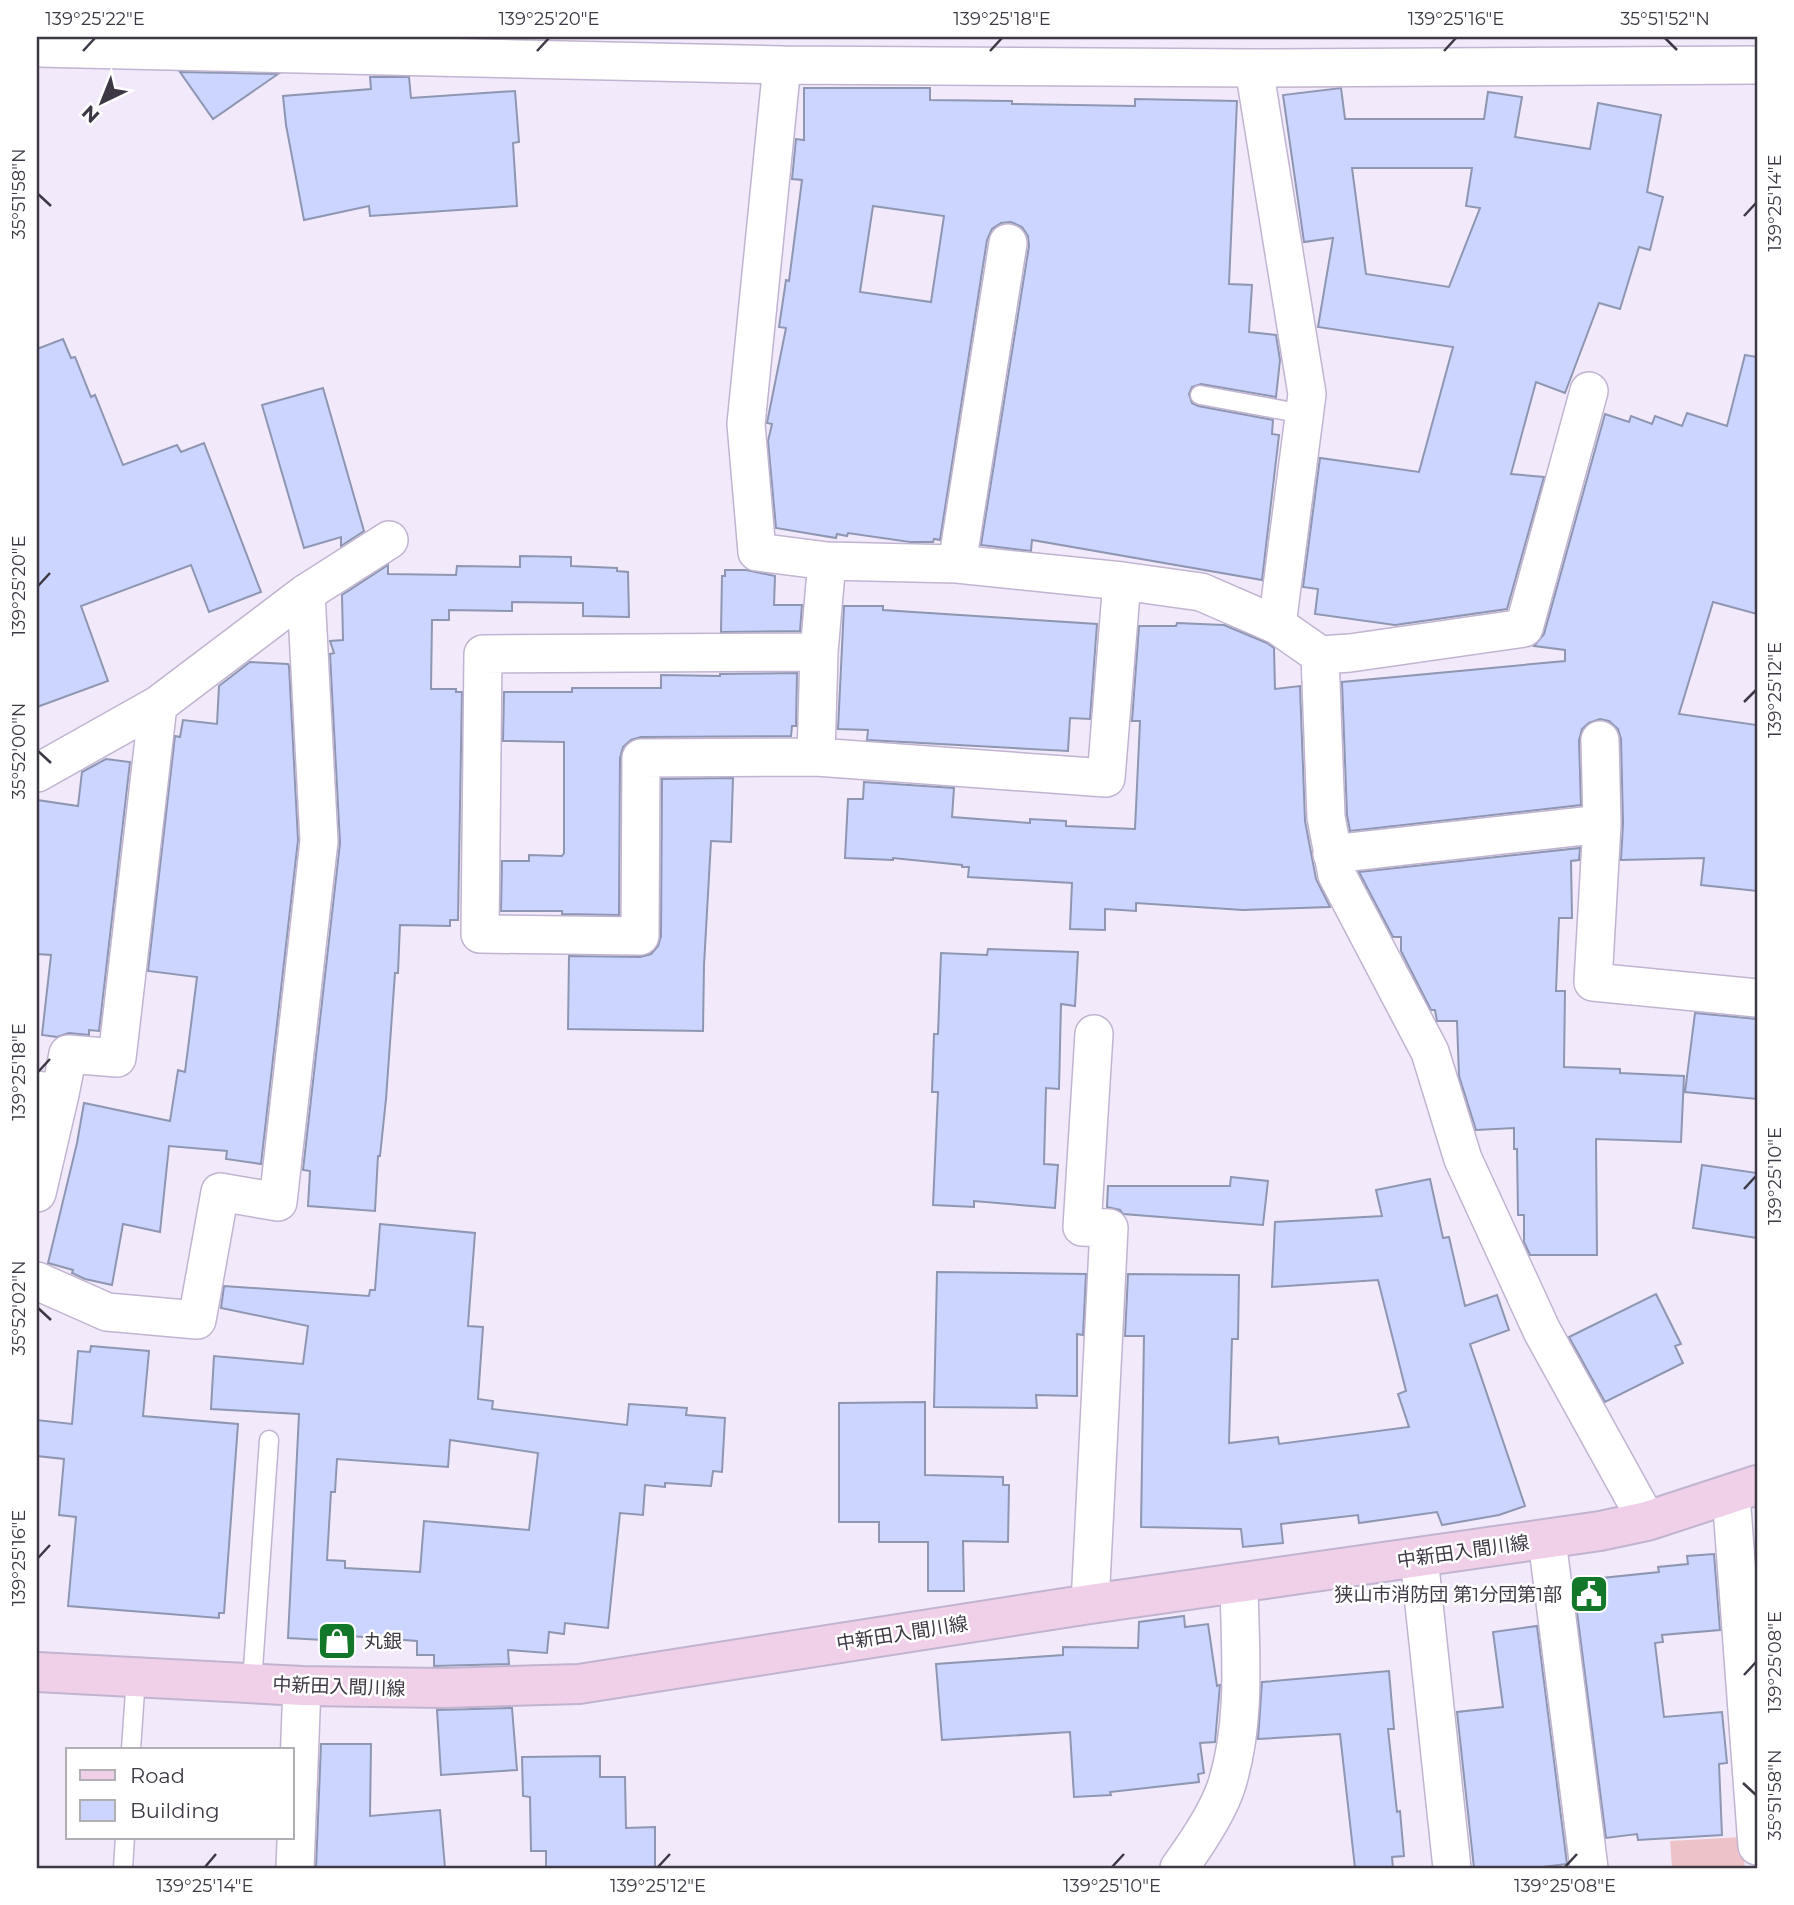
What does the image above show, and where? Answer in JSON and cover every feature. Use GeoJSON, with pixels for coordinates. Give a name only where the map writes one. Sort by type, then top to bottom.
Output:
{"type":"FeatureCollection","features":[{"type":"Feature","properties":{"kind":"main road","name":"中新田入間川線"},"geometry":{"type":"LineString","coordinates":[[37,1672],[302,1686],[444,1689],[579,1684],[1090,1604],[1546,1540],[1647,1521],[1750,1486]]}},
{"type":"Feature","properties":{"kind":"street"},"geometry":{"type":"LineString","coordinates":[[44,56],[1254,68],[1757,65]]}},
{"type":"Feature","properties":{"kind":"street"},"geometry":{"type":"LineString","coordinates":[[782,65],[746,424],[757,552],[827,561],[957,564],[1200,592],[1277,625],[1320,655],[1524,628],[1589,391]]}},
{"type":"Feature","properties":{"kind":"street"},"geometry":{"type":"LineString","coordinates":[[1254,68],[1307,394],[1277,625]]}},
{"type":"Feature","properties":{"kind":"street"},"geometry":{"type":"LineString","coordinates":[[957,564],[1008,243]]}},
{"type":"Feature","properties":{"kind":"street"},"geometry":{"type":"LineString","coordinates":[[37,773],[158,705],[306,593],[389,540]]}},
{"type":"Feature","properties":{"kind":"street"},"geometry":{"type":"LineString","coordinates":[[816,757],[819,652],[827,561]]}},
{"type":"Feature","properties":{"kind":"street"},"geometry":{"type":"LineString","coordinates":[[819,652],[483,654],[481,934],[640,936],[641,758],[816,757],[1106,778],[1122,581]]}},
{"type":"Feature","properties":{"kind":"street"},"geometry":{"type":"LineString","coordinates":[[37,1281],[107,1312],[197,1320],[220,1192],[278,1202],[319,841],[306,593]]}},
{"type":"Feature","properties":{"kind":"street"},"geometry":{"type":"LineString","coordinates":[[1320,655],[1326,817],[1336,875],[1430,1052],[1463,1159],[1542,1331],[1647,1521]]}},
{"type":"Feature","properties":{"kind":"street"},"geometry":{"type":"LineString","coordinates":[[37,1193],[49,1092],[68,1054],[117,1058],[158,705]]}},
{"type":"Feature","properties":{"kind":"street"},"geometry":{"type":"LineString","coordinates":[[1600,740],[1602,824],[1593,982],[1757,998]]}},
{"type":"Feature","properties":{"kind":"street"},"geometry":{"type":"LineString","coordinates":[[1332,854],[1602,824]]}},
{"type":"Feature","properties":{"kind":"street"},"geometry":{"type":"LineString","coordinates":[[1090,1604],[1110,1228],[1082,1227],[1094,1034]]}},
{"type":"Feature","properties":{"kind":"street"},"geometry":{"type":"LineString","coordinates":[[1750,1486],[1757,1846]]}},
{"type":"Feature","properties":{"kind":"street"},"geometry":{"type":"LineString","coordinates":[[1546,1540],[1589,1868]]}},
{"type":"Feature","properties":{"kind":"street"},"geometry":{"type":"LineString","coordinates":[[1419,1557],[1452,1868]]}},
{"type":"Feature","properties":{"kind":"street"},"geometry":{"type":"LineString","coordinates":[[1179,1868],[1195,1846],[1227,1785],[1241,1718],[1239,1584]]}},
{"type":"Feature","properties":{"kind":"street"},"geometry":{"type":"LineString","coordinates":[[295,1868],[302,1686]]}},
{"type":"Feature","properties":{"kind":"lane"},"geometry":{"type":"LineString","coordinates":[[1200,395],[1304,414]]}},
{"type":"Feature","properties":{"kind":"lane"},"geometry":{"type":"LineString","coordinates":[[252,1683],[269,1440]]}},
{"type":"Feature","properties":{"kind":"lane"},"geometry":{"type":"LineString","coordinates":[[131,1748],[136,1677]]}},
{"type":"Feature","properties":{"kind":"lane"},"geometry":{"type":"LineString","coordinates":[[123,1868],[125,1839]]}},
{"type":"Feature","properties":{"kind":"shaded area"},"geometry":{"type":"Polygon","coordinates":[[[1742,1837],[1745,1868],[1672,1868],[1670,1841],[1742,1837]]]}},
{"type":"Feature","properties":{"kind":"building"},"geometry":{"type":"Polygon","coordinates":[[[180,72],[278,74],[213,119],[180,72]]]}},
{"type":"Feature","properties":{"kind":"building"},"geometry":{"type":"Polygon","coordinates":[[[370,77],[409,77],[411,98],[515,91],[519,142],[513,143],[517,206],[370,216],[369,206],[304,220],[283,96],[371,89],[370,77]]]}},
{"type":"Feature","properties":{"kind":"building"},"geometry":{"type":"Polygon","coordinates":[[[804,88],[930,88],[930,100],[1012,101],[1012,104],[1135,106],[1135,99],[1237,101],[1229,284],[1252,285],[1249,332],[1276,335],[1280,360],[1276,397],[1201,384],[1192,387],[1189,394],[1192,403],[1198,406],[1273,420],[1272,434],[1279,435],[1262,580],[1032,540],[1031,551],[981,545],[1029,246],[1028,236],[1022,227],[1011,222],[1001,223],[992,229],[987,240],[940,540],[910,542],[848,533],[847,536],[837,534],[836,538],[776,528],[768,441],[772,424],[767,423],[786,328],[779,327],[786,280],[789,281],[802,180],[792,179],[796,139],[804,140],[804,88]],[[873,206],[860,292],[931,302],[944,216],[873,206]]]}},
{"type":"Feature","properties":{"kind":"building"},"geometry":{"type":"Polygon","coordinates":[[[1341,88],[1345,119],[1484,119],[1488,92],[1522,97],[1515,137],[1590,149],[1598,103],[1661,115],[1647,192],[1663,197],[1650,250],[1639,247],[1620,309],[1599,303],[1565,393],[1536,382],[1511,474],[1544,477],[1507,609],[1395,625],[1315,614],[1318,589],[1303,587],[1320,458],[1419,472],[1453,347],[1318,327],[1333,238],[1304,242],[1283,95],[1341,88]],[[1352,168],[1366,274],[1449,287],[1480,208],[1466,206],[1472,168],[1352,168]]]}},
{"type":"Feature","properties":{"kind":"building"},"geometry":{"type":"Polygon","coordinates":[[[63,339],[71,358],[75,357],[91,397],[95,395],[123,465],[177,445],[181,452],[204,443],[261,592],[209,612],[191,565],[81,606],[108,681],[37,707],[37,349],[63,339]]]}},
{"type":"Feature","properties":{"kind":"building"},"geometry":{"type":"Polygon","coordinates":[[[1745,355],[1757,357],[1757,614],[1713,602],[1679,714],[1757,725],[1757,891],[1701,885],[1704,858],[1621,860],[1621,739],[1618,729],[1609,721],[1600,719],[1582,729],[1579,740],[1581,805],[1350,831],[1347,815],[1342,682],[1565,661],[1565,650],[1534,646],[1544,634],[1605,414],[1629,422],[1631,416],[1652,424],[1655,416],[1682,426],[1687,413],[1727,426],[1745,355]]]}},
{"type":"Feature","properties":{"kind":"building"},"geometry":{"type":"Polygon","coordinates":[[[323,388],[364,531],[341,546],[341,537],[304,548],[262,405],[323,388]]]}},
{"type":"Feature","properties":{"kind":"building"},"geometry":{"type":"Polygon","coordinates":[[[520,556],[571,557],[571,566],[617,568],[617,571],[628,572],[629,617],[583,616],[583,603],[512,602],[512,611],[449,610],[449,620],[432,620],[431,689],[456,689],[456,692],[462,692],[458,920],[450,920],[450,926],[400,925],[398,973],[395,973],[375,1211],[308,1206],[310,1171],[303,1170],[340,843],[330,654],[334,653],[330,641],[343,640],[342,595],[388,565],[388,574],[456,575],[457,566],[520,567],[520,556]]]}},
{"type":"Feature","properties":{"kind":"building"},"geometry":{"type":"Polygon","coordinates":[[[725,570],[746,570],[775,576],[774,605],[802,605],[800,631],[721,632],[722,576],[725,576],[725,570]]]}},
{"type":"Feature","properties":{"kind":"building"},"geometry":{"type":"Polygon","coordinates":[[[844,606],[883,606],[883,610],[1097,624],[1090,719],[1070,718],[1068,751],[867,740],[868,730],[838,729],[844,606]]]}},
{"type":"Feature","properties":{"kind":"building"},"geometry":{"type":"Polygon","coordinates":[[[1177,623],[1224,625],[1267,643],[1274,648],[1275,689],[1300,686],[1305,821],[1316,879],[1330,907],[1243,910],[1136,903],[1136,911],[1105,909],[1105,930],[1070,929],[1072,883],[968,877],[969,867],[962,865],[893,858],[845,858],[848,799],[863,799],[864,782],[954,788],[952,817],[1030,823],[1030,819],[1066,821],[1066,826],[1135,829],[1140,721],[1132,721],[1139,626],[1176,626],[1177,623]]]}},
{"type":"Feature","properties":{"kind":"building"},"geometry":{"type":"Polygon","coordinates":[[[250,662],[289,666],[298,840],[261,1164],[226,1159],[227,1151],[169,1146],[160,1232],[123,1224],[112,1285],[85,1279],[72,1273],[73,1270],[48,1263],[84,1103],[170,1121],[178,1070],[185,1072],[197,977],[148,971],[175,736],[180,737],[183,720],[217,724],[219,686],[250,662]]]}},
{"type":"Feature","properties":{"kind":"building"},"geometry":{"type":"Polygon","coordinates":[[[797,673],[796,726],[792,726],[791,736],[641,737],[631,740],[623,747],[620,758],[619,915],[501,911],[502,861],[529,861],[529,855],[562,856],[564,853],[564,742],[503,741],[504,692],[572,692],[572,688],[661,688],[661,675],[797,673]]]}},
{"type":"Feature","properties":{"kind":"building"},"geometry":{"type":"Polygon","coordinates":[[[106,759],[130,762],[99,1031],[89,1030],[89,1035],[42,1035],[51,955],[37,954],[37,800],[78,806],[82,772],[106,759]]]}},
{"type":"Feature","properties":{"kind":"building"},"geometry":{"type":"Polygon","coordinates":[[[733,778],[731,842],[711,841],[703,1031],[568,1029],[569,956],[640,957],[651,954],[658,946],[661,936],[662,779],[733,778]]]}},
{"type":"Feature","properties":{"kind":"building"},"geometry":{"type":"Polygon","coordinates":[[[1580,848],[1579,860],[1571,861],[1572,918],[1559,918],[1556,991],[1565,991],[1564,1067],[1620,1069],[1620,1073],[1684,1076],[1681,1142],[1596,1139],[1597,1255],[1530,1255],[1524,1242],[1524,1215],[1518,1215],[1514,1128],[1476,1130],[1459,1076],[1457,1021],[1437,1021],[1435,1010],[1431,1010],[1401,951],[1401,937],[1393,937],[1359,872],[1580,848]]]}},
{"type":"Feature","properties":{"kind":"building"},"geometry":{"type":"Polygon","coordinates":[[[988,949],[1078,952],[1075,1006],[1061,1004],[1059,1089],[1046,1088],[1044,1164],[1058,1165],[1055,1208],[974,1201],[974,1207],[933,1205],[938,1092],[932,1092],[934,1034],[938,1034],[941,953],[987,955],[988,949]]]}},
{"type":"Feature","properties":{"kind":"building"},"geometry":{"type":"Polygon","coordinates":[[[1695,1013],[1757,1019],[1757,1099],[1685,1092],[1695,1013]]]}},
{"type":"Feature","properties":{"kind":"building"},"geometry":{"type":"Polygon","coordinates":[[[1702,1165],[1757,1173],[1757,1238],[1693,1228],[1702,1165]]]}},
{"type":"Feature","properties":{"kind":"building"},"geometry":{"type":"Polygon","coordinates":[[[1231,1177],[1268,1181],[1263,1225],[1123,1214],[1120,1210],[1107,1207],[1108,1186],[1230,1186],[1231,1177]]]}},
{"type":"Feature","properties":{"kind":"building"},"geometry":{"type":"Polygon","coordinates":[[[1430,1179],[1443,1238],[1449,1237],[1465,1306],[1497,1295],[1509,1330],[1470,1344],[1525,1506],[1499,1515],[1442,1525],[1437,1512],[1359,1523],[1358,1515],[1281,1524],[1283,1543],[1243,1547],[1241,1529],[1141,1527],[1144,1336],[1125,1336],[1128,1274],[1239,1275],[1238,1339],[1232,1339],[1229,1443],[1278,1437],[1279,1444],[1409,1427],[1398,1394],[1406,1391],[1378,1280],[1272,1287],[1275,1222],[1382,1216],[1376,1190],[1430,1179]]]}},
{"type":"Feature","properties":{"kind":"building"},"geometry":{"type":"Polygon","coordinates":[[[380,1224],[475,1233],[468,1326],[483,1327],[478,1399],[493,1401],[492,1409],[627,1425],[629,1404],[687,1408],[686,1415],[725,1418],[722,1472],[713,1471],[711,1486],[665,1483],[665,1487],[645,1485],[643,1515],[620,1513],[608,1628],[565,1623],[564,1634],[549,1632],[547,1653],[508,1650],[509,1664],[434,1666],[434,1655],[417,1655],[417,1641],[324,1634],[323,1640],[288,1638],[299,1414],[211,1409],[214,1356],[303,1364],[308,1326],[221,1308],[224,1286],[369,1296],[370,1290],[375,1290],[380,1224]],[[450,1440],[448,1467],[337,1459],[335,1492],[331,1492],[327,1560],[345,1561],[345,1568],[420,1572],[424,1521],[529,1530],[538,1453],[450,1440]]]}},
{"type":"Feature","properties":{"kind":"building"},"geometry":{"type":"Polygon","coordinates":[[[937,1272],[1086,1274],[1083,1335],[1077,1334],[1077,1396],[1036,1395],[1037,1408],[934,1407],[937,1272]]]}},
{"type":"Feature","properties":{"kind":"building"},"geometry":{"type":"Polygon","coordinates":[[[1656,1294],[1681,1344],[1675,1346],[1683,1363],[1605,1402],[1569,1337],[1656,1294]]]}},
{"type":"Feature","properties":{"kind":"building"},"geometry":{"type":"Polygon","coordinates":[[[91,1346],[149,1351],[143,1416],[238,1424],[224,1613],[219,1613],[219,1618],[68,1606],[76,1517],[59,1515],[64,1459],[37,1456],[37,1420],[72,1424],[78,1351],[90,1352],[91,1346]]]}},
{"type":"Feature","properties":{"kind":"building"},"geometry":{"type":"Polygon","coordinates":[[[925,1402],[925,1475],[1003,1477],[1003,1485],[1009,1485],[1008,1542],[963,1541],[964,1591],[928,1591],[928,1542],[879,1542],[879,1522],[839,1522],[839,1403],[925,1402]]]}},
{"type":"Feature","properties":{"kind":"building"},"geometry":{"type":"Polygon","coordinates":[[[1714,1554],[1720,1630],[1662,1635],[1663,1642],[1655,1643],[1664,1717],[1722,1712],[1727,1763],[1719,1764],[1722,1835],[1638,1840],[1637,1834],[1606,1838],[1573,1581],[1659,1572],[1658,1567],[1688,1564],[1687,1556],[1714,1554]]]}},
{"type":"Feature","properties":{"kind":"building"},"geometry":{"type":"Polygon","coordinates":[[[1184,1616],[1185,1627],[1208,1624],[1217,1686],[1220,1685],[1215,1742],[1200,1743],[1204,1773],[1198,1774],[1199,1782],[1110,1792],[1111,1795],[1074,1797],[1070,1732],[942,1740],[936,1664],[1063,1655],[1063,1647],[1138,1648],[1139,1622],[1184,1616]]]}},
{"type":"Feature","properties":{"kind":"building"},"geometry":{"type":"Polygon","coordinates":[[[1537,1626],[1567,1864],[1534,1868],[1474,1868],[1457,1712],[1503,1707],[1493,1632],[1537,1626]]]}},
{"type":"Feature","properties":{"kind":"building"},"geometry":{"type":"Polygon","coordinates":[[[1389,1671],[1394,1729],[1388,1729],[1404,1856],[1392,1857],[1393,1868],[1355,1868],[1340,1734],[1258,1739],[1262,1682],[1389,1671]]]}},
{"type":"Feature","properties":{"kind":"building"},"geometry":{"type":"Polygon","coordinates":[[[512,1708],[517,1770],[441,1775],[437,1710],[512,1708]]]}},
{"type":"Feature","properties":{"kind":"building"},"geometry":{"type":"Polygon","coordinates":[[[321,1744],[371,1744],[370,1816],[440,1810],[445,1868],[316,1868],[321,1744]]]}},
{"type":"Feature","properties":{"kind":"building"},"geometry":{"type":"Polygon","coordinates":[[[600,1756],[600,1777],[625,1777],[626,1828],[655,1827],[655,1868],[546,1868],[546,1851],[531,1851],[530,1797],[523,1796],[522,1757],[600,1756]]]}},
{"type":"Feature","properties":{"kind":"place","name":"狭山市消防団 第1分団第1部"},"geometry":{"type":"Point","coordinates":[1589,1594]}},
{"type":"Feature","properties":{"kind":"place","name":"丸銀"},"geometry":{"type":"Point","coordinates":[337,1641]}}]}
